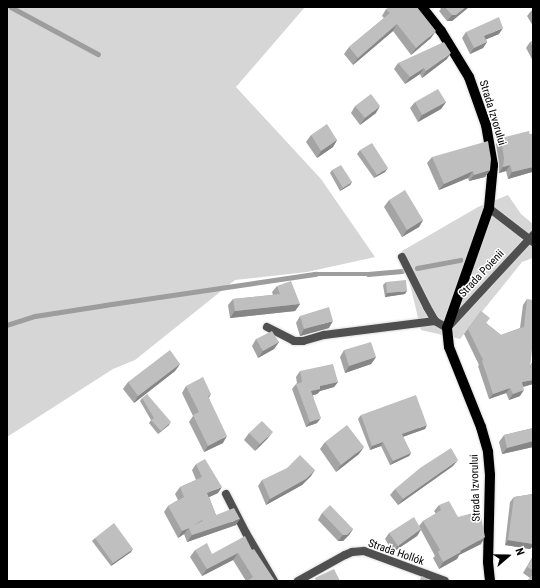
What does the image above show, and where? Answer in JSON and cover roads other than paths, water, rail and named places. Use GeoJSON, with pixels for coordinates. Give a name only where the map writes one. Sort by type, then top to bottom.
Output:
{"type":"FeatureCollection","features":[{"type":"Feature","properties":{"kind":"main road","name":"Strada Izvorului"},"geometry":{"type":"LineString","coordinates":[[422,7],[441,31],[469,77],[478,99],[491,145],[494,165],[489,208],[447,328],[449,347],[482,427],[488,452],[490,475],[488,562],[490,581]]}},
{"type":"Feature","properties":{"kind":"street"},"geometry":{"type":"LineString","coordinates":[[489,208],[532,239]]}},
{"type":"Feature","properties":{"kind":"street","name":"Strada Poienii"},"geometry":{"type":"LineString","coordinates":[[447,328],[532,239]]}},
{"type":"Feature","properties":{"kind":"street"},"geometry":{"type":"LineString","coordinates":[[402,257],[435,320],[447,328]]}},
{"type":"Feature","properties":{"kind":"street"},"geometry":{"type":"LineString","coordinates":[[267,327],[294,341],[303,341],[324,335],[435,320]]}},
{"type":"Feature","properties":{"kind":"street"},"geometry":{"type":"LineString","coordinates":[[226,494],[246,533],[274,581]]}},
{"type":"Feature","properties":{"kind":"street","name":"Strada Hollók"},"geometry":{"type":"LineString","coordinates":[[298,581],[345,555],[364,551],[445,581]]}},
{"type":"Feature","properties":{"kind":"waterway"},"geometry":{"type":"LineString","coordinates":[[11,7],[98,54]]}},
{"type":"Feature","properties":{"kind":"waterway"},"geometry":{"type":"LineString","coordinates":[[417,268],[460,260]]}},
{"type":"Feature","properties":{"kind":"waterway"},"geometry":{"type":"LineString","coordinates":[[7,325],[35,316],[316,274],[368,274],[402,271]]}}]}
